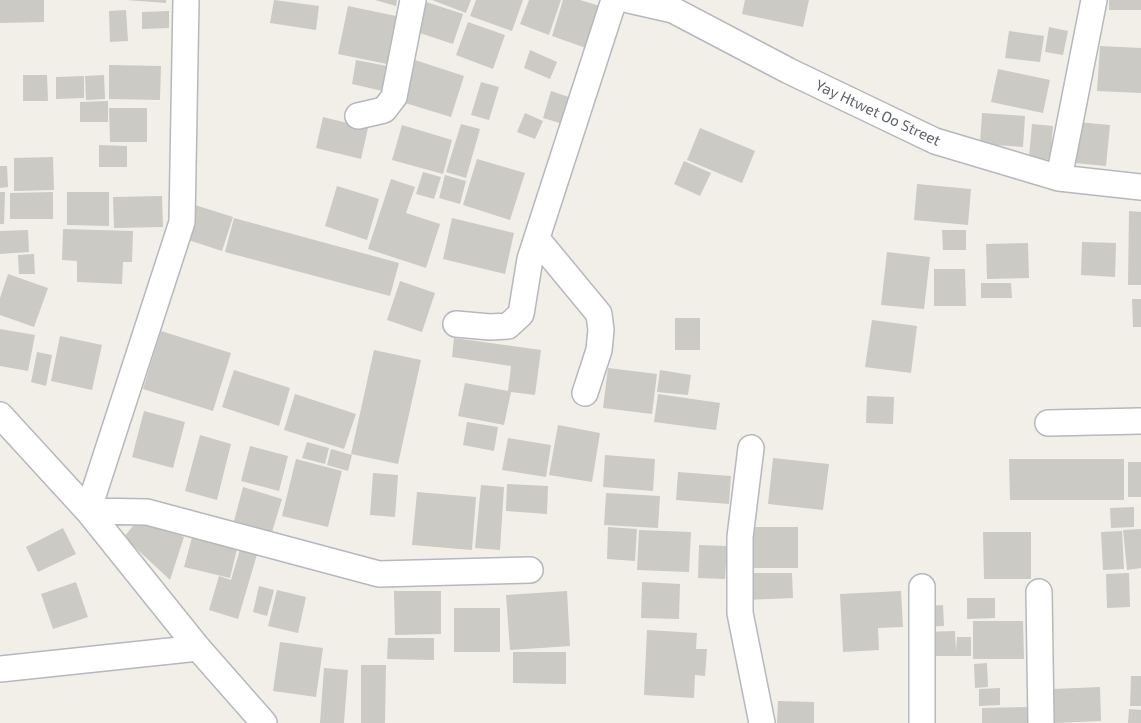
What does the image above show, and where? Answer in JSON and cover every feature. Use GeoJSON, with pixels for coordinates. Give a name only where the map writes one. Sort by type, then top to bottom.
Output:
{"type":"FeatureCollection","features":[{"type":"Feature","properties":{"kind":"street"},"geometry":{"type":"LineString","coordinates":[[88,510],[182,222],[186,0]]}},
{"type":"Feature","properties":{"kind":"street"},"geometry":{"type":"LineString","coordinates":[[358,116],[384,110],[394,97],[413,0]]}},
{"type":"Feature","properties":{"kind":"street"},"geometry":{"type":"LineString","coordinates":[[456,324],[490,327],[508,326],[521,314],[530,259],[614,0]]}},
{"type":"Feature","properties":{"kind":"street","name":"Yay Htwet Oo Street"},"geometry":{"type":"LineString","coordinates":[[629,0],[674,5],[789,71],[935,141],[1059,178],[1141,187]]}},
{"type":"Feature","properties":{"kind":"street"},"geometry":{"type":"LineString","coordinates":[[1059,178],[1094,0]]}},
{"type":"Feature","properties":{"kind":"street"},"geometry":{"type":"LineString","coordinates":[[537,239],[598,314],[601,330],[599,350],[584,393]]}},
{"type":"Feature","properties":{"kind":"street"},"geometry":{"type":"LineString","coordinates":[[0,415],[88,510],[198,648],[264,723]]}},
{"type":"Feature","properties":{"kind":"street"},"geometry":{"type":"LineString","coordinates":[[1048,423],[1141,421]]}},
{"type":"Feature","properties":{"kind":"street"},"geometry":{"type":"LineString","coordinates":[[751,448],[740,537],[740,613],[762,723]]}},
{"type":"Feature","properties":{"kind":"street"},"geometry":{"type":"LineString","coordinates":[[88,510],[147,512],[379,574],[530,570]]}},
{"type":"Feature","properties":{"kind":"street"},"geometry":{"type":"LineString","coordinates":[[922,588],[922,723]]}},
{"type":"Feature","properties":{"kind":"street"},"geometry":{"type":"LineString","coordinates":[[1039,592],[1041,723]]}},
{"type":"Feature","properties":{"kind":"street"},"geometry":{"type":"LineString","coordinates":[[0,669],[198,648]]}},
{"type":"Feature","properties":{"kind":"building"},"geometry":{"type":"Polygon","coordinates":[[[0,0],[44,0],[44,22],[0,23],[0,0]]]}},
{"type":"Feature","properties":{"kind":"building"},"geometry":{"type":"Polygon","coordinates":[[[126,0],[166,0],[166,3],[126,0]]]}},
{"type":"Feature","properties":{"kind":"building"},"geometry":{"type":"Polygon","coordinates":[[[274,0],[319,6],[316,30],[270,23],[274,0]]]}},
{"type":"Feature","properties":{"kind":"building"},"geometry":{"type":"Polygon","coordinates":[[[375,0],[397,0],[396,6],[375,0]]]}},
{"type":"Feature","properties":{"kind":"building"},"geometry":{"type":"Polygon","coordinates":[[[420,0],[463,14],[453,44],[408,29],[420,0]]]}},
{"type":"Feature","properties":{"kind":"building"},"geometry":{"type":"Polygon","coordinates":[[[432,0],[471,0],[466,13],[432,0]]]}},
{"type":"Feature","properties":{"kind":"building"},"geometry":{"type":"Polygon","coordinates":[[[476,0],[523,0],[512,31],[470,16],[476,0]]]}},
{"type":"Feature","properties":{"kind":"building"},"geometry":{"type":"Polygon","coordinates":[[[529,0],[561,0],[549,35],[520,24],[529,0]]]}},
{"type":"Feature","properties":{"kind":"building"},"geometry":{"type":"Polygon","coordinates":[[[563,0],[580,0],[600,6],[586,48],[552,36],[563,0]]]}},
{"type":"Feature","properties":{"kind":"building"},"geometry":{"type":"Polygon","coordinates":[[[745,0],[809,0],[803,27],[742,14],[745,0]]]}},
{"type":"Feature","properties":{"kind":"building"},"geometry":{"type":"Polygon","coordinates":[[[1109,0],[1141,0],[1141,10],[1109,10],[1109,0]]]}},
{"type":"Feature","properties":{"kind":"building"},"geometry":{"type":"Polygon","coordinates":[[[348,6],[396,16],[387,64],[338,54],[348,6]]]}},
{"type":"Feature","properties":{"kind":"building"},"geometry":{"type":"Polygon","coordinates":[[[126,10],[128,41],[110,42],[109,11],[126,10]]]}},
{"type":"Feature","properties":{"kind":"building"},"geometry":{"type":"Polygon","coordinates":[[[169,11],[169,28],[142,29],[142,12],[169,11]]]}},
{"type":"Feature","properties":{"kind":"building"},"geometry":{"type":"Polygon","coordinates":[[[468,22],[505,35],[493,69],[456,55],[468,22]]]}},
{"type":"Feature","properties":{"kind":"building"},"geometry":{"type":"Polygon","coordinates":[[[1049,27],[1068,31],[1063,55],[1045,52],[1049,27]]]}},
{"type":"Feature","properties":{"kind":"building"},"geometry":{"type":"Polygon","coordinates":[[[1009,31],[1044,36],[1040,62],[1005,58],[1009,31]]]}},
{"type":"Feature","properties":{"kind":"building"},"geometry":{"type":"Polygon","coordinates":[[[1100,46],[1141,48],[1141,93],[1097,91],[1100,46]]]}},
{"type":"Feature","properties":{"kind":"building"},"geometry":{"type":"Polygon","coordinates":[[[530,50],[557,62],[550,79],[524,68],[530,50]]]}},
{"type":"Feature","properties":{"kind":"building"},"geometry":{"type":"Polygon","coordinates":[[[356,60],[392,67],[387,92],[352,84],[356,60]]]}},
{"type":"Feature","properties":{"kind":"building"},"geometry":{"type":"Polygon","coordinates":[[[415,60],[464,76],[451,117],[402,102],[415,60]]]}},
{"type":"Feature","properties":{"kind":"building"},"geometry":{"type":"Polygon","coordinates":[[[109,65],[161,66],[160,100],[109,99],[109,65]]]}},
{"type":"Feature","properties":{"kind":"building"},"geometry":{"type":"Polygon","coordinates":[[[998,69],[1050,80],[1043,113],[991,102],[998,69]]]}},
{"type":"Feature","properties":{"kind":"building"},"geometry":{"type":"Polygon","coordinates":[[[23,75],[47,75],[48,101],[23,101],[23,75]]]}},
{"type":"Feature","properties":{"kind":"building"},"geometry":{"type":"Polygon","coordinates":[[[104,75],[105,99],[86,100],[85,76],[104,75]]]}},
{"type":"Feature","properties":{"kind":"building"},"geometry":{"type":"Polygon","coordinates":[[[84,76],[84,98],[56,99],[56,77],[84,76]]]}},
{"type":"Feature","properties":{"kind":"building"},"geometry":{"type":"Polygon","coordinates":[[[481,82],[499,87],[489,120],[471,115],[481,82]]]}},
{"type":"Feature","properties":{"kind":"building"},"geometry":{"type":"Polygon","coordinates":[[[551,91],[572,98],[563,124],[543,118],[551,91]]]}},
{"type":"Feature","properties":{"kind":"building"},"geometry":{"type":"Polygon","coordinates":[[[108,101],[108,122],[80,122],[80,102],[108,101]]]}},
{"type":"Feature","properties":{"kind":"building"},"geometry":{"type":"Polygon","coordinates":[[[109,108],[147,108],[147,142],[110,142],[109,108]]]}},
{"type":"Feature","properties":{"kind":"building"},"geometry":{"type":"Polygon","coordinates":[[[525,113],[543,121],[535,139],[517,132],[525,113]]]}},
{"type":"Feature","properties":{"kind":"building"},"geometry":{"type":"Polygon","coordinates":[[[982,113],[1025,116],[1023,147],[980,144],[982,113]]]}},
{"type":"Feature","properties":{"kind":"building"},"geometry":{"type":"Polygon","coordinates":[[[323,117],[368,128],[361,159],[316,148],[323,117]]]}},
{"type":"Feature","properties":{"kind":"building"},"geometry":{"type":"Polygon","coordinates":[[[1077,122],[1110,125],[1106,166],[1074,163],[1077,122]]]}},
{"type":"Feature","properties":{"kind":"building"},"geometry":{"type":"Polygon","coordinates":[[[461,124],[480,129],[466,178],[446,172],[461,124]]]}},
{"type":"Feature","properties":{"kind":"building"},"geometry":{"type":"Polygon","coordinates":[[[1032,124],[1053,126],[1050,160],[1029,157],[1032,124]]]}},
{"type":"Feature","properties":{"kind":"building"},"geometry":{"type":"Polygon","coordinates":[[[402,125],[452,140],[443,174],[392,160],[402,125]]]}},
{"type":"Feature","properties":{"kind":"building"},"geometry":{"type":"Polygon","coordinates":[[[700,128],[755,151],[742,183],[687,160],[700,128]]]}},
{"type":"Feature","properties":{"kind":"building"},"geometry":{"type":"Polygon","coordinates":[[[99,145],[127,146],[127,167],[99,167],[99,145]]]}},
{"type":"Feature","properties":{"kind":"building"},"geometry":{"type":"Polygon","coordinates":[[[53,157],[54,190],[14,191],[14,158],[53,157]]]}},
{"type":"Feature","properties":{"kind":"building"},"geometry":{"type":"Polygon","coordinates":[[[477,159],[525,173],[510,220],[463,205],[477,159]]]}},
{"type":"Feature","properties":{"kind":"building"},"geometry":{"type":"Polygon","coordinates":[[[684,161],[711,173],[700,196],[674,184],[684,161]]]}},
{"type":"Feature","properties":{"kind":"building"},"geometry":{"type":"Polygon","coordinates":[[[0,166],[7,166],[8,187],[0,188],[0,166]]]}},
{"type":"Feature","properties":{"kind":"building"},"geometry":{"type":"Polygon","coordinates":[[[423,172],[441,177],[434,199],[416,194],[423,172]]]}},
{"type":"Feature","properties":{"kind":"building"},"geometry":{"type":"Polygon","coordinates":[[[445,175],[466,181],[460,204],[439,198],[445,175]]]}},
{"type":"Feature","properties":{"kind":"building"},"geometry":{"type":"Polygon","coordinates":[[[391,179],[415,187],[406,213],[440,224],[426,268],[368,249],[391,179]]]}},
{"type":"Feature","properties":{"kind":"building"},"geometry":{"type":"Polygon","coordinates":[[[917,184],[971,189],[968,225],[914,220],[917,184]]]}},
{"type":"Feature","properties":{"kind":"building"},"geometry":{"type":"Polygon","coordinates":[[[337,186],[379,199],[367,240],[325,226],[337,186]]]}},
{"type":"Feature","properties":{"kind":"building"},"geometry":{"type":"Polygon","coordinates":[[[0,192],[5,192],[4,224],[0,224],[0,192]]]}},
{"type":"Feature","properties":{"kind":"building"},"geometry":{"type":"Polygon","coordinates":[[[53,192],[53,219],[10,219],[10,193],[53,192]]]}},
{"type":"Feature","properties":{"kind":"building"},"geometry":{"type":"Polygon","coordinates":[[[67,192],[109,192],[109,226],[67,225],[67,192]]]}},
{"type":"Feature","properties":{"kind":"building"},"geometry":{"type":"Polygon","coordinates":[[[162,196],[163,227],[114,228],[113,197],[162,196]]]}},
{"type":"Feature","properties":{"kind":"building"},"geometry":{"type":"Polygon","coordinates":[[[195,205],[233,217],[222,251],[185,239],[195,205]]]}},
{"type":"Feature","properties":{"kind":"building"},"geometry":{"type":"Polygon","coordinates":[[[1129,211],[1141,212],[1141,285],[1128,285],[1129,211]]]}},
{"type":"Feature","properties":{"kind":"building"},"geometry":{"type":"Polygon","coordinates":[[[234,218],[399,263],[390,296],[225,252],[234,218]]]}},
{"type":"Feature","properties":{"kind":"building"},"geometry":{"type":"Polygon","coordinates":[[[452,218],[514,233],[505,274],[443,259],[452,218]]]}},
{"type":"Feature","properties":{"kind":"building"},"geometry":{"type":"Polygon","coordinates":[[[63,229],[133,231],[132,262],[123,262],[122,284],[77,282],[77,261],[62,260],[63,229]]]}},
{"type":"Feature","properties":{"kind":"building"},"geometry":{"type":"Polygon","coordinates":[[[28,230],[29,252],[0,254],[0,231],[28,230]]]}},
{"type":"Feature","properties":{"kind":"building"},"geometry":{"type":"Polygon","coordinates":[[[942,230],[966,230],[966,250],[943,250],[942,230]]]}},
{"type":"Feature","properties":{"kind":"building"},"geometry":{"type":"Polygon","coordinates":[[[1082,242],[1116,243],[1115,277],[1081,275],[1082,242]]]}},
{"type":"Feature","properties":{"kind":"building"},"geometry":{"type":"Polygon","coordinates":[[[1028,243],[1029,278],[987,279],[986,244],[1028,243]]]}},
{"type":"Feature","properties":{"kind":"building"},"geometry":{"type":"Polygon","coordinates":[[[887,252],[930,257],[924,309],[881,305],[887,252]]]}},
{"type":"Feature","properties":{"kind":"building"},"geometry":{"type":"Polygon","coordinates":[[[34,254],[35,274],[19,274],[18,255],[34,254]]]}},
{"type":"Feature","properties":{"kind":"building"},"geometry":{"type":"Polygon","coordinates":[[[934,269],[965,269],[966,306],[934,306],[934,269]]]}},
{"type":"Feature","properties":{"kind":"building"},"geometry":{"type":"Polygon","coordinates":[[[8,274],[48,288],[34,327],[0,315],[0,298],[8,274]]]}},
{"type":"Feature","properties":{"kind":"building"},"geometry":{"type":"Polygon","coordinates":[[[400,281],[435,293],[422,332],[387,320],[400,281]]]}},
{"type":"Feature","properties":{"kind":"building"},"geometry":{"type":"Polygon","coordinates":[[[981,283],[1011,283],[1012,298],[981,298],[981,283]]]}},
{"type":"Feature","properties":{"kind":"building"},"geometry":{"type":"Polygon","coordinates":[[[1132,299],[1141,299],[1141,327],[1133,327],[1132,299]]]}},
{"type":"Feature","properties":{"kind":"building"},"geometry":{"type":"Polygon","coordinates":[[[675,318],[700,318],[700,350],[675,350],[675,318]]]}},
{"type":"Feature","properties":{"kind":"building"},"geometry":{"type":"Polygon","coordinates":[[[872,320],[917,326],[911,373],[865,367],[872,320]]]}},
{"type":"Feature","properties":{"kind":"building"},"geometry":{"type":"Polygon","coordinates":[[[0,329],[35,335],[28,371],[0,366],[0,329]]]}},
{"type":"Feature","properties":{"kind":"building"},"geometry":{"type":"Polygon","coordinates":[[[161,331],[231,353],[213,411],[143,389],[161,331]]]}},
{"type":"Feature","properties":{"kind":"building"},"geometry":{"type":"Polygon","coordinates":[[[60,336],[102,345],[92,390],[51,381],[60,336]]]}},
{"type":"Feature","properties":{"kind":"building"},"geometry":{"type":"Polygon","coordinates":[[[454,338],[541,350],[535,395],[511,392],[504,425],[458,416],[465,383],[508,391],[511,366],[452,357],[454,338]]]}},
{"type":"Feature","properties":{"kind":"building"},"geometry":{"type":"Polygon","coordinates":[[[374,350],[421,360],[398,464],[351,454],[374,350]]]}},
{"type":"Feature","properties":{"kind":"building"},"geometry":{"type":"Polygon","coordinates":[[[37,352],[52,355],[46,386],[31,382],[37,352]]]}},
{"type":"Feature","properties":{"kind":"building"},"geometry":{"type":"Polygon","coordinates":[[[608,368],[657,374],[652,414],[603,408],[608,368]]]}},
{"type":"Feature","properties":{"kind":"building"},"geometry":{"type":"Polygon","coordinates":[[[234,370],[290,388],[279,426],[222,407],[234,370]]]}},
{"type":"Feature","properties":{"kind":"building"},"geometry":{"type":"Polygon","coordinates":[[[660,370],[691,375],[688,395],[657,392],[660,370]]]}},
{"type":"Feature","properties":{"kind":"building"},"geometry":{"type":"Polygon","coordinates":[[[295,394],[356,414],[344,449],[284,430],[295,394]]]}},
{"type":"Feature","properties":{"kind":"building"},"geometry":{"type":"Polygon","coordinates":[[[658,394],[720,403],[716,430],[654,422],[658,394]]]}},
{"type":"Feature","properties":{"kind":"building"},"geometry":{"type":"Polygon","coordinates":[[[867,396],[894,397],[893,424],[866,423],[867,396]]]}},
{"type":"Feature","properties":{"kind":"building"},"geometry":{"type":"Polygon","coordinates":[[[144,411],[185,422],[173,468],[132,457],[144,411]]]}},
{"type":"Feature","properties":{"kind":"building"},"geometry":{"type":"Polygon","coordinates":[[[467,422],[498,427],[494,451],[463,445],[467,422]]]}},
{"type":"Feature","properties":{"kind":"building"},"geometry":{"type":"Polygon","coordinates":[[[558,425],[600,433],[592,482],[549,475],[558,425]]]}},
{"type":"Feature","properties":{"kind":"building"},"geometry":{"type":"Polygon","coordinates":[[[200,435],[231,444],[217,500],[185,491],[200,435]]]}},
{"type":"Feature","properties":{"kind":"building"},"geometry":{"type":"Polygon","coordinates":[[[508,438],[551,445],[546,477],[502,470],[508,438]]]}},
{"type":"Feature","properties":{"kind":"building"},"geometry":{"type":"Polygon","coordinates":[[[307,442],[329,448],[325,464],[302,458],[307,442]]]}},
{"type":"Feature","properties":{"kind":"building"},"geometry":{"type":"Polygon","coordinates":[[[250,446],[288,456],[279,491],[241,481],[250,446]]]}},
{"type":"Feature","properties":{"kind":"building"},"geometry":{"type":"Polygon","coordinates":[[[331,449],[352,455],[348,471],[327,465],[331,449]]]}},
{"type":"Feature","properties":{"kind":"building"},"geometry":{"type":"Polygon","coordinates":[[[605,455],[655,459],[653,491],[603,487],[605,455]]]}},
{"type":"Feature","properties":{"kind":"building"},"geometry":{"type":"Polygon","coordinates":[[[773,458],[829,464],[823,510],[768,504],[773,458]]]}},
{"type":"Feature","properties":{"kind":"building"},"geometry":{"type":"Polygon","coordinates":[[[296,459],[342,471],[328,527],[282,516],[296,459]]]}},
{"type":"Feature","properties":{"kind":"building"},"geometry":{"type":"Polygon","coordinates":[[[1009,459],[1124,459],[1124,500],[1010,500],[1009,459]]]}},
{"type":"Feature","properties":{"kind":"building"},"geometry":{"type":"Polygon","coordinates":[[[1128,462],[1141,462],[1141,497],[1128,497],[1128,462]]]}},
{"type":"Feature","properties":{"kind":"building"},"geometry":{"type":"Polygon","coordinates":[[[678,472],[731,476],[729,504],[676,500],[678,472]]]}},
{"type":"Feature","properties":{"kind":"building"},"geometry":{"type":"Polygon","coordinates":[[[373,473],[398,475],[395,517],[370,515],[373,473]]]}},
{"type":"Feature","properties":{"kind":"building"},"geometry":{"type":"Polygon","coordinates":[[[507,484],[548,486],[547,514],[506,511],[507,484]]]}},
{"type":"Feature","properties":{"kind":"building"},"geometry":{"type":"Polygon","coordinates":[[[481,485],[504,487],[500,550],[475,548],[481,485]]]}},
{"type":"Feature","properties":{"kind":"building"},"geometry":{"type":"Polygon","coordinates":[[[243,487],[282,499],[272,532],[234,521],[243,487]]]}},
{"type":"Feature","properties":{"kind":"building"},"geometry":{"type":"Polygon","coordinates":[[[417,492],[476,497],[472,550],[412,545],[417,492]]]}},
{"type":"Feature","properties":{"kind":"building"},"geometry":{"type":"Polygon","coordinates":[[[606,493],[660,496],[658,528],[604,525],[606,493]]]}},
{"type":"Feature","properties":{"kind":"building"},"geometry":{"type":"Polygon","coordinates":[[[1134,507],[1134,527],[1111,528],[1110,508],[1134,507]]]}},
{"type":"Feature","properties":{"kind":"building"},"geometry":{"type":"Polygon","coordinates":[[[141,516],[184,537],[170,580],[124,537],[141,516]]]}},
{"type":"Feature","properties":{"kind":"building"},"geometry":{"type":"Polygon","coordinates":[[[608,527],[637,529],[635,561],[607,559],[608,527]]]}},
{"type":"Feature","properties":{"kind":"building"},"geometry":{"type":"Polygon","coordinates":[[[753,527],[798,527],[798,568],[753,568],[753,527]]]}},
{"type":"Feature","properties":{"kind":"building"},"geometry":{"type":"Polygon","coordinates":[[[63,528],[76,554],[38,572],[26,547],[63,528]]]}},
{"type":"Feature","properties":{"kind":"building"},"geometry":{"type":"Polygon","coordinates":[[[1141,529],[1141,568],[1127,570],[1123,530],[1141,529]]]}},
{"type":"Feature","properties":{"kind":"building"},"geometry":{"type":"Polygon","coordinates":[[[194,530],[239,541],[230,578],[184,567],[194,530]]]}},
{"type":"Feature","properties":{"kind":"building"},"geometry":{"type":"Polygon","coordinates":[[[639,530],[691,532],[689,572],[637,570],[639,530]]]}},
{"type":"Feature","properties":{"kind":"building"},"geometry":{"type":"Polygon","coordinates":[[[1122,531],[1124,569],[1103,570],[1101,532],[1122,531]]]}},
{"type":"Feature","properties":{"kind":"building"},"geometry":{"type":"Polygon","coordinates":[[[983,532],[1031,532],[1031,579],[984,579],[983,532]]]}},
{"type":"Feature","properties":{"kind":"building"},"geometry":{"type":"Polygon","coordinates":[[[699,545],[727,546],[725,579],[698,578],[699,545]]]}},
{"type":"Feature","properties":{"kind":"building"},"geometry":{"type":"Polygon","coordinates":[[[241,546],[258,551],[238,619],[209,610],[219,576],[231,580],[241,546]]]}},
{"type":"Feature","properties":{"kind":"building"},"geometry":{"type":"Polygon","coordinates":[[[746,573],[792,573],[793,598],[746,600],[746,573]]]}},
{"type":"Feature","properties":{"kind":"building"},"geometry":{"type":"Polygon","coordinates":[[[1129,573],[1130,607],[1107,608],[1106,574],[1129,573]]]}},
{"type":"Feature","properties":{"kind":"building"},"geometry":{"type":"Polygon","coordinates":[[[76,582],[88,617],[53,629],[41,594],[76,582]]]}},
{"type":"Feature","properties":{"kind":"building"},"geometry":{"type":"Polygon","coordinates":[[[642,582],[680,584],[679,619],[641,618],[642,582]]]}},
{"type":"Feature","properties":{"kind":"building"},"geometry":{"type":"Polygon","coordinates":[[[259,586],[274,590],[267,616],[253,612],[259,586]]]}},
{"type":"Feature","properties":{"kind":"building"},"geometry":{"type":"Polygon","coordinates":[[[277,590],[306,597],[298,633],[268,626],[277,590]]]}},
{"type":"Feature","properties":{"kind":"building"},"geometry":{"type":"Polygon","coordinates":[[[394,591],[441,591],[441,634],[395,635],[394,591]]]}},
{"type":"Feature","properties":{"kind":"building"},"geometry":{"type":"Polygon","coordinates":[[[567,591],[570,646],[510,650],[506,595],[567,591]]]}},
{"type":"Feature","properties":{"kind":"building"},"geometry":{"type":"Polygon","coordinates":[[[901,591],[903,627],[878,628],[879,650],[843,652],[840,594],[901,591]]]}},
{"type":"Feature","properties":{"kind":"building"},"geometry":{"type":"Polygon","coordinates":[[[967,598],[995,598],[995,618],[967,619],[967,598]]]}},
{"type":"Feature","properties":{"kind":"building"},"geometry":{"type":"Polygon","coordinates":[[[943,605],[944,626],[923,627],[922,606],[943,605]]]}},
{"type":"Feature","properties":{"kind":"building"},"geometry":{"type":"Polygon","coordinates":[[[454,608],[500,608],[500,652],[454,652],[454,608]]]}},
{"type":"Feature","properties":{"kind":"building"},"geometry":{"type":"Polygon","coordinates":[[[973,621],[1023,621],[1024,659],[973,659],[973,621]]]}},
{"type":"Feature","properties":{"kind":"building"},"geometry":{"type":"Polygon","coordinates":[[[647,630],[697,633],[696,649],[707,649],[705,676],[695,675],[694,698],[644,695],[647,630]]]}},
{"type":"Feature","properties":{"kind":"building"},"geometry":{"type":"Polygon","coordinates":[[[955,631],[956,651],[957,637],[971,637],[971,656],[923,656],[922,632],[955,631]]]}},
{"type":"Feature","properties":{"kind":"building"},"geometry":{"type":"Polygon","coordinates":[[[388,638],[434,638],[434,660],[387,659],[388,638]]]}},
{"type":"Feature","properties":{"kind":"building"},"geometry":{"type":"Polygon","coordinates":[[[280,642],[323,648],[316,697],[273,691],[280,642]]]}},
{"type":"Feature","properties":{"kind":"building"},"geometry":{"type":"Polygon","coordinates":[[[513,652],[566,652],[566,684],[513,683],[513,652]]]}},
{"type":"Feature","properties":{"kind":"building"},"geometry":{"type":"Polygon","coordinates":[[[987,663],[988,687],[975,688],[974,664],[987,663]]]}},
{"type":"Feature","properties":{"kind":"building"},"geometry":{"type":"Polygon","coordinates":[[[361,665],[386,665],[385,723],[361,723],[361,665]]]}},
{"type":"Feature","properties":{"kind":"building"},"geometry":{"type":"Polygon","coordinates":[[[324,668],[348,670],[344,723],[320,723],[324,668]]]}},
{"type":"Feature","properties":{"kind":"building"},"geometry":{"type":"Polygon","coordinates":[[[1131,676],[1141,676],[1141,706],[1130,706],[1131,676]]]}},
{"type":"Feature","properties":{"kind":"building"},"geometry":{"type":"Polygon","coordinates":[[[1100,687],[1101,721],[1054,723],[1053,689],[1100,687]]]}},
{"type":"Feature","properties":{"kind":"building"},"geometry":{"type":"Polygon","coordinates":[[[1000,688],[1000,705],[979,706],[979,689],[1000,688]]]}},
{"type":"Feature","properties":{"kind":"building"},"geometry":{"type":"Polygon","coordinates":[[[778,701],[814,702],[814,723],[777,723],[778,701]]]}},
{"type":"Feature","properties":{"kind":"building"},"geometry":{"type":"Polygon","coordinates":[[[1027,707],[1027,723],[982,723],[982,708],[1027,707]]]}},
{"type":"Feature","properties":{"kind":"building"},"geometry":{"type":"Polygon","coordinates":[[[1129,709],[1141,710],[1141,723],[1128,723],[1129,709]]]}}]}
